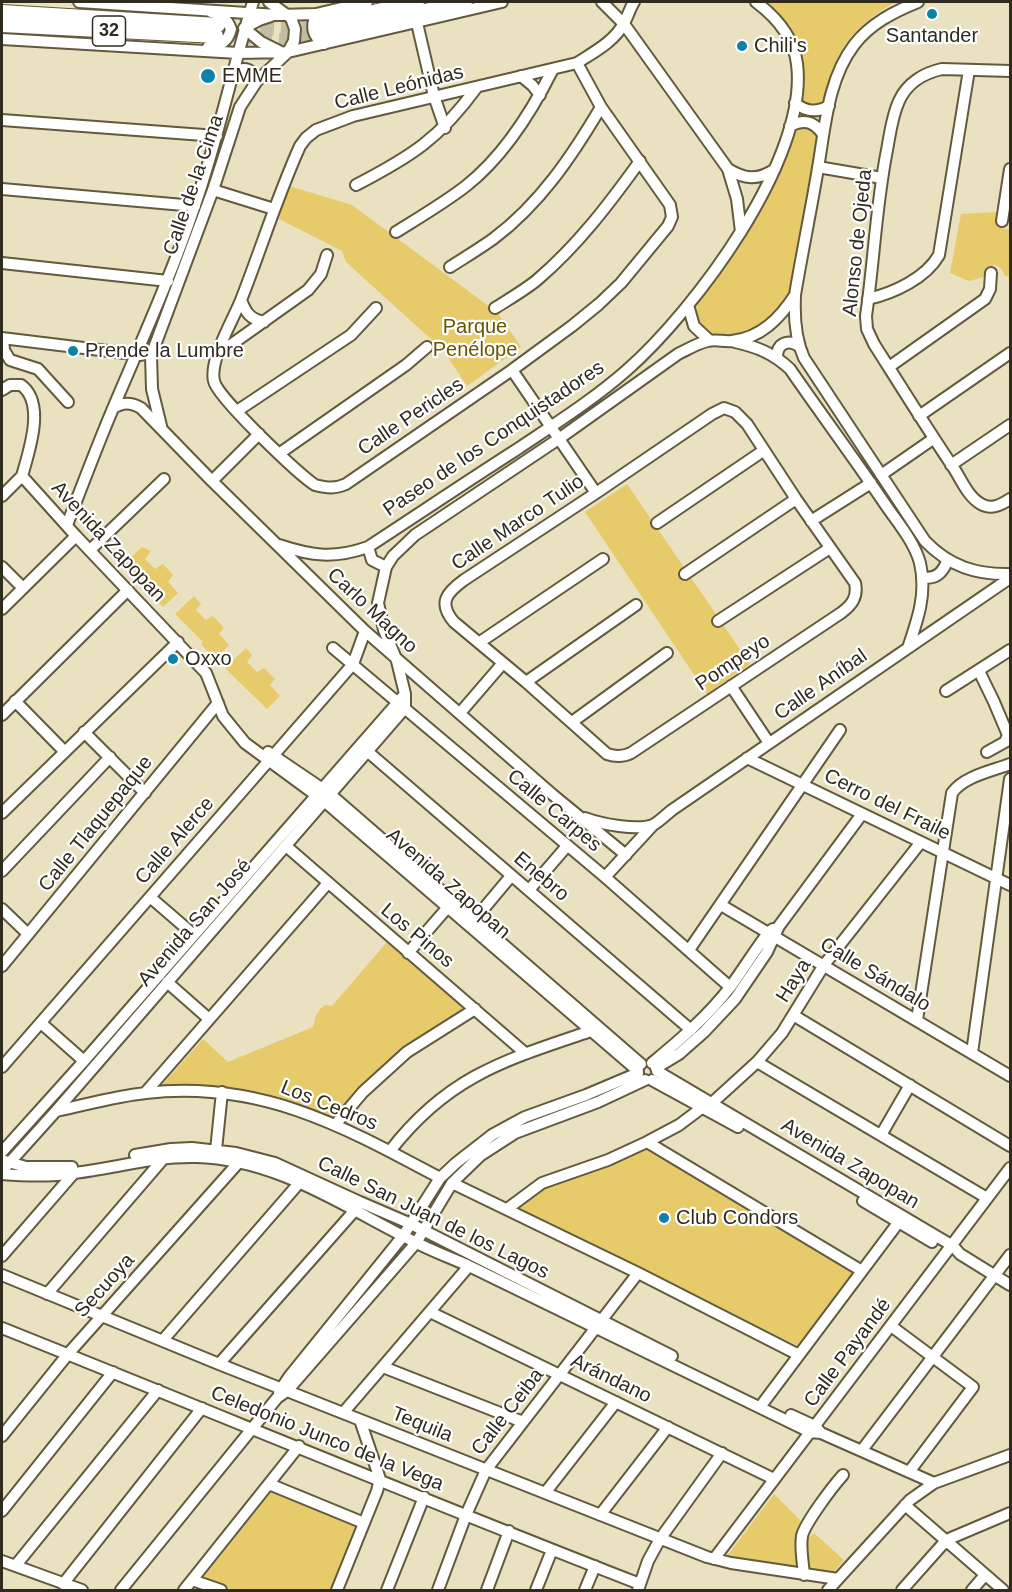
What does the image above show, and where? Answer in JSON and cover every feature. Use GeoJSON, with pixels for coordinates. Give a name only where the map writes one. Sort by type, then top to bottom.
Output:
{"type":"FeatureCollection","features":[{"type":"Feature","properties":{"kind":"main road"},"geometry":{"type":"LineString","coordinates":[[321,29],[417,2]]}},
{"type":"Feature","properties":{"kind":"main road"},"geometry":{"type":"LineString","coordinates":[[321,29],[465,2]]}},
{"type":"Feature","properties":{"kind":"main road","name":"32"},"geometry":{"type":"LineString","coordinates":[[2,12],[217,31],[2,25]]}},
{"type":"Feature","properties":{"kind":"street"},"geometry":{"type":"LineString","coordinates":[[79,2],[189,8],[251,7],[321,29],[417,22],[502,2]]}},
{"type":"Feature","properties":{"kind":"street"},"geometry":{"type":"LineString","coordinates":[[269,2],[294,23],[295,34],[292,46],[285,52]]}},
{"type":"Feature","properties":{"kind":"street"},"geometry":{"type":"LineString","coordinates":[[2,39],[238,53],[285,52],[367,2]]}},
{"type":"Feature","properties":{"kind":"street"},"geometry":{"type":"LineString","coordinates":[[602,2],[624,24],[728,169],[737,199],[741,232]]}},
{"type":"Feature","properties":{"kind":"street","name":"Calle Leónidas"},"geometry":{"type":"LineString","coordinates":[[326,488],[307,480],[237,411],[214,382],[214,368],[218,354],[242,300],[274,209],[300,146],[316,130],[353,116],[578,63],[611,39],[624,24],[634,2]]}},
{"type":"Feature","properties":{"kind":"street","name":"Paseo de los Conquistadores"},"geometry":{"type":"LineString","coordinates":[[279,545],[305,554],[326,556],[349,554],[368,548],[552,426],[626,371],[688,305],[741,232],[775,169],[790,126],[795,103],[797,64],[793,47],[783,29],[769,12],[756,2]]}},
{"type":"Feature","properties":{"kind":"street","name":"Paseo de los Conquistadores"},"geometry":{"type":"LineString","coordinates":[[397,661],[384,630],[378,603],[386,567],[415,535],[560,438],[678,354],[709,340],[732,341],[752,336],[769,326],[784,312],[795,295],[822,133],[842,64],[855,44],[880,21],[895,11],[918,2]]}},
{"type":"Feature","properties":{"kind":"street","name":"Calle de la Cima"},"geometry":{"type":"LineString","coordinates":[[67,525],[113,408],[168,281],[195,206],[217,136],[251,7]]}},
{"type":"Feature","properties":{"kind":"street"},"geometry":{"type":"LineString","coordinates":[[181,50],[219,45],[226,41],[231,28],[221,15],[189,8]]}},
{"type":"Feature","properties":{"kind":"street"},"geometry":{"type":"LineString","coordinates":[[282,15],[264,18],[244,28],[261,42],[285,52]]}},
{"type":"Feature","properties":{"kind":"street"},"geometry":{"type":"LineString","coordinates":[[417,22],[434,96],[445,128]]}},
{"type":"Feature","properties":{"kind":"street","name":"Calle de la Cima"},"geometry":{"type":"LineString","coordinates":[[151,356],[213,190],[238,114],[246,96],[257,81],[285,52]]}},
{"type":"Feature","properties":{"kind":"street"},"geometry":{"type":"LineString","coordinates":[[495,308],[536,281],[561,258],[602,213],[640,161],[601,107],[578,63]]}},
{"type":"Feature","properties":{"kind":"street"},"geometry":{"type":"LineString","coordinates":[[234,72],[248,69],[255,74],[257,81]]}},
{"type":"Feature","properties":{"kind":"street"},"geometry":{"type":"LineString","coordinates":[[396,232],[468,185],[504,147],[540,95],[553,69]]}},
{"type":"Feature","properties":{"kind":"street","name":"Alonso de Ojeda"},"geometry":{"type":"LineString","coordinates":[[969,70],[942,69],[932,72],[907,88],[899,99],[894,113],[882,178],[866,316],[867,329],[933,439],[976,500],[992,507],[1011,499]]}},
{"type":"Feature","properties":{"kind":"street"},"geometry":{"type":"LineString","coordinates":[[868,299],[897,290],[929,268],[939,255],[969,70],[1011,71]]}},
{"type":"Feature","properties":{"kind":"street"},"geometry":{"type":"LineString","coordinates":[[521,76],[540,95]]}},
{"type":"Feature","properties":{"kind":"street"},"geometry":{"type":"LineString","coordinates":[[356,185],[409,156],[445,128],[477,87]]}},
{"type":"Feature","properties":{"kind":"street"},"geometry":{"type":"LineString","coordinates":[[795,103],[802,109],[811,111],[829,106]]}},
{"type":"Feature","properties":{"kind":"street"},"geometry":{"type":"LineString","coordinates":[[450,267],[493,239],[523,213],[552,182],[601,107]]}},
{"type":"Feature","properties":{"kind":"street"},"geometry":{"type":"LineString","coordinates":[[2,120],[217,136]]}},
{"type":"Feature","properties":{"kind":"street"},"geometry":{"type":"LineString","coordinates":[[790,126],[808,121],[822,133]]}},
{"type":"Feature","properties":{"kind":"street","name":"Calle Pericles"},"geometry":{"type":"LineString","coordinates":[[326,488],[337,488],[346,484],[512,370],[599,304],[627,275],[671,220],[672,212],[670,205],[640,161]]}},
{"type":"Feature","properties":{"kind":"street"},"geometry":{"type":"LineString","coordinates":[[818,167],[882,178]]}},
{"type":"Feature","properties":{"kind":"street"},"geometry":{"type":"LineString","coordinates":[[728,169],[738,176],[751,178],[764,176],[775,169]]}},
{"type":"Feature","properties":{"kind":"street"},"geometry":{"type":"LineString","coordinates":[[1002,221],[1011,169]]}},
{"type":"Feature","properties":{"kind":"street"},"geometry":{"type":"LineString","coordinates":[[2,189],[195,206]]}},
{"type":"Feature","properties":{"kind":"street"},"geometry":{"type":"LineString","coordinates":[[213,190],[274,209]]}},
{"type":"Feature","properties":{"kind":"street"},"geometry":{"type":"LineString","coordinates":[[218,354],[315,283],[321,274],[327,255]]}},
{"type":"Feature","properties":{"kind":"street"},"geometry":{"type":"LineString","coordinates":[[2,263],[168,281]]}},
{"type":"Feature","properties":{"kind":"street"},"geometry":{"type":"LineString","coordinates":[[888,367],[985,299],[990,288],[991,273]]}},
{"type":"Feature","properties":{"kind":"street"},"geometry":{"type":"LineString","coordinates":[[795,295],[794,321],[799,346],[810,370],[925,541],[947,561],[967,569],[1010,577]]}},
{"type":"Feature","properties":{"kind":"street"},"geometry":{"type":"LineString","coordinates":[[242,300],[245,312],[250,317],[264,322]]}},
{"type":"Feature","properties":{"kind":"street"},"geometry":{"type":"LineString","coordinates":[[688,305],[694,326],[709,340]]}},
{"type":"Feature","properties":{"kind":"street"},"geometry":{"type":"LineString","coordinates":[[237,411],[351,335],[376,308]]}},
{"type":"Feature","properties":{"kind":"street"},"geometry":{"type":"LineString","coordinates":[[68,402],[38,369],[10,360],[4,350],[2,338],[151,356],[152,389],[161,427]]}},
{"type":"Feature","properties":{"kind":"street"},"geometry":{"type":"LineString","coordinates":[[732,341],[777,357],[789,369],[914,549],[920,562],[923,595],[908,648]]}},
{"type":"Feature","properties":{"kind":"street"},"geometry":{"type":"LineString","coordinates":[[777,357],[778,349],[784,343],[792,342],[799,346]]}},
{"type":"Feature","properties":{"kind":"street"},"geometry":{"type":"LineString","coordinates":[[280,453],[406,365],[427,347]]}},
{"type":"Feature","properties":{"kind":"street"},"geometry":{"type":"LineString","coordinates":[[919,416],[1011,353]]}},
{"type":"Feature","properties":{"kind":"street"},"geometry":{"type":"LineString","coordinates":[[512,370],[597,493]]}},
{"type":"Feature","properties":{"kind":"street","name":"Avenida Zapopan"},"geometry":{"type":"LineString","coordinates":[[2,390],[10,385],[21,385],[29,392],[34,402],[32,437],[22,476],[206,673],[223,716],[245,743],[323,795],[475,919],[647,1071]]}},
{"type":"Feature","properties":{"kind":"street","name":"Carlo Magno"},"geometry":{"type":"LineString","coordinates":[[113,408],[121,403],[132,403],[141,408],[212,481],[397,661],[626,855]]}},
{"type":"Feature","properties":{"kind":"street","name":"Calle Marco Tulio"},"geometry":{"type":"LineString","coordinates":[[624,756],[607,754],[480,642],[454,622],[448,615],[445,600],[449,593],[464,580],[720,409],[730,409],[741,417],[763,451]]}},
{"type":"Feature","properties":{"kind":"street"},"geometry":{"type":"LineString","coordinates":[[951,465],[1011,425]]}},
{"type":"Feature","properties":{"kind":"street"},"geometry":{"type":"LineString","coordinates":[[212,481],[259,434]]}},
{"type":"Feature","properties":{"kind":"street"},"geometry":{"type":"LineString","coordinates":[[881,475],[933,439]]}},
{"type":"Feature","properties":{"kind":"street"},"geometry":{"type":"LineString","coordinates":[[657,523],[763,451],[830,548],[718,621]]}},
{"type":"Feature","properties":{"kind":"street"},"geometry":{"type":"LineString","coordinates":[[2,496],[22,476]]}},
{"type":"Feature","properties":{"kind":"street"},"geometry":{"type":"LineString","coordinates":[[90,550],[165,479]]}},
{"type":"Feature","properties":{"kind":"street"},"geometry":{"type":"LineString","coordinates":[[811,521],[870,483]]}},
{"type":"Feature","properties":{"kind":"street"},"geometry":{"type":"LineString","coordinates":[[685,574],[796,499]]}},
{"type":"Feature","properties":{"kind":"street"},"geometry":{"type":"LineString","coordinates":[[2,607],[76,536]]}},
{"type":"Feature","properties":{"kind":"street"},"geometry":{"type":"LineString","coordinates":[[368,548],[372,560],[386,567]]}},
{"type":"Feature","properties":{"kind":"street","name":"Pompeyo"},"geometry":{"type":"LineString","coordinates":[[624,756],[841,613],[853,602],[856,596],[855,583],[830,548]]}},
{"type":"Feature","properties":{"kind":"street"},"geometry":{"type":"LineString","coordinates":[[480,642],[603,559]]}},
{"type":"Feature","properties":{"kind":"street"},"geometry":{"type":"LineString","coordinates":[[922,577],[931,578],[938,575],[947,561]]}},
{"type":"Feature","properties":{"kind":"street"},"geometry":{"type":"LineString","coordinates":[[2,567],[23,588]]}},
{"type":"Feature","properties":{"kind":"street","name":"Calle Aníbal"},"geometry":{"type":"LineString","coordinates":[[605,877],[653,825],[1010,577]]}},
{"type":"Feature","properties":{"kind":"street"},"geometry":{"type":"LineString","coordinates":[[2,715],[128,590]]}},
{"type":"Feature","properties":{"kind":"street"},"geometry":{"type":"LineString","coordinates":[[526,682],[636,605]]}},
{"type":"Feature","properties":{"kind":"street","name":"Calle Alerce"},"geometry":{"type":"LineString","coordinates":[[2,1067],[353,664],[365,631]]}},
{"type":"Feature","properties":{"kind":"street"},"geometry":{"type":"LineString","coordinates":[[2,813],[178,642]]}},
{"type":"Feature","properties":{"kind":"street","name":"Calle Carpes"},"geometry":{"type":"LineString","coordinates":[[333,648],[403,701],[730,987]]}},
{"type":"Feature","properties":{"kind":"street"},"geometry":{"type":"LineString","coordinates":[[946,692],[1011,650]]}},
{"type":"Feature","properties":{"kind":"street"},"geometry":{"type":"LineString","coordinates":[[572,722],[667,653]]}},
{"type":"Feature","properties":{"kind":"street"},"geometry":{"type":"LineString","coordinates":[[397,661],[403,701]]}},
{"type":"Feature","properties":{"kind":"street"},"geometry":{"type":"LineString","coordinates":[[460,713],[503,663]]}},
{"type":"Feature","properties":{"kind":"street"},"geometry":{"type":"LineString","coordinates":[[979,671],[1006,715],[1007,739],[987,752]]}},
{"type":"Feature","properties":{"kind":"street"},"geometry":{"type":"LineString","coordinates":[[730,686],[769,743]]}},
{"type":"Feature","properties":{"kind":"street"},"geometry":{"type":"LineString","coordinates":[[15,701],[64,751]]}},
{"type":"Feature","properties":{"kind":"street","name":"Avenida San José"},"geometry":{"type":"LineString","coordinates":[[2,1152],[84,1061],[167,982],[286,846],[323,795],[367,752],[403,701]]}},
{"type":"Feature","properties":{"kind":"street","name":"Avenida San José"},"geometry":{"type":"LineString","coordinates":[[3,1166],[56,1112],[194,935],[323,795],[403,701]]}},
{"type":"Feature","properties":{"kind":"street","name":"Calle Tlaquepaque"},"geometry":{"type":"LineString","coordinates":[[2,966],[218,703]]}},
{"type":"Feature","properties":{"kind":"street"},"geometry":{"type":"LineString","coordinates":[[689,950],[805,785],[840,730]]}},
{"type":"Feature","properties":{"kind":"street"},"geometry":{"type":"LineString","coordinates":[[84,732],[146,793]]}},
{"type":"Feature","properties":{"kind":"street","name":"Enebro"},"geometry":{"type":"LineString","coordinates":[[367,752],[691,1030]]}},
{"type":"Feature","properties":{"kind":"street"},"geometry":{"type":"LineString","coordinates":[[2,871],[110,757]]}},
{"type":"Feature","properties":{"kind":"street","name":"Cerro del Fraile"},"geometry":{"type":"LineString","coordinates":[[747,758],[1011,885]]}},
{"type":"Feature","properties":{"kind":"street"},"geometry":{"type":"LineString","coordinates":[[917,1020],[951,799],[957,787],[1011,764]]}},
{"type":"Feature","properties":{"kind":"street"},"geometry":{"type":"LineString","coordinates":[[972,1053],[997,878],[1006,856],[1011,779]]}},
{"type":"Feature","properties":{"kind":"street","name":"Avenida Zapopan"},"geometry":{"type":"LineString","coordinates":[[323,795],[448,908],[591,1031],[647,1071],[954,1250],[1011,1286]]}},
{"type":"Feature","properties":{"kind":"street"},"geometry":{"type":"LineString","coordinates":[[121,1590],[282,1392],[403,1236],[440,1178],[473,1149],[509,1125],[647,1071],[691,1030],[730,987],[862,814]]}},
{"type":"Feature","properties":{"kind":"street"},"geometry":{"type":"LineString","coordinates":[[579,816],[604,825],[653,825]]}},
{"type":"Feature","properties":{"kind":"street","name":"Haya"},"geometry":{"type":"LineString","coordinates":[[507,1209],[542,1183],[608,1160],[679,1125],[707,1105],[757,1062],[782,1033],[824,965],[921,842]]}},
{"type":"Feature","properties":{"kind":"street","name":"Los Pinos"},"geometry":{"type":"LineString","coordinates":[[286,846],[525,1053]]}},
{"type":"Feature","properties":{"kind":"street"},"geometry":{"type":"LineString","coordinates":[[529,890],[567,846]]}},
{"type":"Feature","properties":{"kind":"street"},"geometry":{"type":"LineString","coordinates":[[475,919],[512,876]]}},
{"type":"Feature","properties":{"kind":"street"},"geometry":{"type":"LineString","coordinates":[[146,1093],[328,883]]}},
{"type":"Feature","properties":{"kind":"street"},"geometry":{"type":"LineString","coordinates":[[150,897],[194,935]]}},
{"type":"Feature","properties":{"kind":"street","name":"Calle Sándalo"},"geometry":{"type":"LineString","coordinates":[[721,905],[774,932],[824,965],[1011,1076]]}},
{"type":"Feature","properties":{"kind":"street"},"geometry":{"type":"LineString","coordinates":[[408,953],[448,908]]}},
{"type":"Feature","properties":{"kind":"street"},"geometry":{"type":"LineString","coordinates":[[2,909],[28,934]]}},
{"type":"Feature","properties":{"kind":"street"},"geometry":{"type":"LineString","coordinates":[[282,1392],[416,1243],[452,1183],[481,1155],[515,1133],[597,1101],[679,1054],[728,1009],[774,932]]}},
{"type":"Feature","properties":{"kind":"street"},"geometry":{"type":"LineString","coordinates":[[167,982],[209,1019]]}},
{"type":"Feature","properties":{"kind":"street"},"geometry":{"type":"LineString","coordinates":[[335,1125],[363,1092],[406,1052],[475,1009]]}},
{"type":"Feature","properties":{"kind":"street"},"geometry":{"type":"LineString","coordinates":[[793,1015],[1011,1146]]}},
{"type":"Feature","properties":{"kind":"street"},"geometry":{"type":"LineString","coordinates":[[41,1023],[84,1061]]}},
{"type":"Feature","properties":{"kind":"street"},"geometry":{"type":"LineString","coordinates":[[390,1151],[425,1111],[458,1084],[525,1053],[591,1031]]}},
{"type":"Feature","properties":{"kind":"street"},"geometry":{"type":"LineString","coordinates":[[757,1062],[987,1198]]}},
{"type":"Feature","properties":{"kind":"street"},"geometry":{"type":"LineString","coordinates":[[881,1135],[910,1085]]}},
{"type":"Feature","properties":{"kind":"street"},"geometry":{"type":"LineString","coordinates":[[216,1150],[222,1092]]}},
{"type":"Feature","properties":{"kind":"street","name":"Los Cedros"},"geometry":{"type":"LineString","coordinates":[[56,1112],[146,1093],[222,1092],[288,1106],[390,1151],[440,1178]]}},
{"type":"Feature","properties":{"kind":"street","name":"Avenida Zapopan"},"geometry":{"type":"LineString","coordinates":[[707,1105],[898,1223],[954,1250]]}},
{"type":"Feature","properties":{"kind":"street"},"geometry":{"type":"LineString","coordinates":[[647,1142],[862,1271]]}},
{"type":"Feature","properties":{"kind":"street","name":"Calle San Juan de los Lagos"},"geometry":{"type":"LineString","coordinates":[[3,1166],[69,1167],[171,1149],[216,1150],[275,1163],[411,1224],[599,1324],[815,1430],[934,1483]]}},
{"type":"Feature","properties":{"kind":"street","name":"Calle San Juan de los Lagos"},"geometry":{"type":"LineString","coordinates":[[3,1166],[41,1176],[74,1173],[164,1158],[197,1157],[239,1162],[270,1170],[356,1209],[416,1243],[599,1324],[763,1402],[815,1430]]}},
{"type":"Feature","properties":{"kind":"street"},"geometry":{"type":"LineString","coordinates":[[47,1294],[164,1158]]}},
{"type":"Feature","properties":{"kind":"street","name":"Secuoya"},"geometry":{"type":"LineString","coordinates":[[2,1436],[68,1354],[239,1162]]}},
{"type":"Feature","properties":{"kind":"street","name":"Calle Payandé"},"geometry":{"type":"LineString","coordinates":[[714,1560],[774,1479],[815,1430],[891,1326],[954,1250],[987,1198],[1011,1168]]}},
{"type":"Feature","properties":{"kind":"street"},"geometry":{"type":"LineString","coordinates":[[2,1256],[74,1173]]}},
{"type":"Feature","properties":{"kind":"street"},"geometry":{"type":"LineString","coordinates":[[163,1341],[300,1182]]}},
{"type":"Feature","properties":{"kind":"street"},"geometry":{"type":"LineString","coordinates":[[452,1183],[638,1273],[799,1355]]}},
{"type":"Feature","properties":{"kind":"street"},"geometry":{"type":"LineString","coordinates":[[219,1364],[356,1209]]}},
{"type":"Feature","properties":{"kind":"street"},"geometry":{"type":"LineString","coordinates":[[763,1402],[898,1223]]}},
{"type":"Feature","properties":{"kind":"street"},"geometry":{"type":"LineString","coordinates":[[862,1450],[1011,1255]]}},
{"type":"Feature","properties":{"kind":"street"},"geometry":{"type":"LineString","coordinates":[[343,1413],[470,1266]]}},
{"type":"Feature","properties":{"kind":"street","name":"Calle Ceiba"},"geometry":{"type":"LineString","coordinates":[[438,1590],[466,1515],[486,1470],[638,1273]]}},
{"type":"Feature","properties":{"kind":"street","name":"Tequila"},"geometry":{"type":"LineString","coordinates":[[2,1275],[282,1392],[360,1419],[714,1560],[838,1579]]}},
{"type":"Feature","properties":{"kind":"street","name":"Arándano"},"geometry":{"type":"LineString","coordinates":[[430,1312],[774,1479]]}},
{"type":"Feature","properties":{"kind":"street"},"geometry":{"type":"LineString","coordinates":[[891,1326],[973,1387],[909,1472]]}},
{"type":"Feature","properties":{"kind":"street","name":"Celedonio Junco de la Vega"},"geometry":{"type":"LineString","coordinates":[[2,1328],[595,1566],[639,1587]]}},
{"type":"Feature","properties":{"kind":"street"},"geometry":{"type":"LineString","coordinates":[[383,1367],[523,1422]]}},
{"type":"Feature","properties":{"kind":"street"},"geometry":{"type":"LineString","coordinates":[[2,1511],[112,1372]]}},
{"type":"Feature","properties":{"kind":"street"},"geometry":{"type":"LineString","coordinates":[[16,1566],[158,1390]]}},
{"type":"Feature","properties":{"kind":"street"},"geometry":{"type":"LineString","coordinates":[[545,1493],[616,1402]]}},
{"type":"Feature","properties":{"kind":"street"},"geometry":{"type":"LineString","coordinates":[[63,1584],[202,1408]]}},
{"type":"Feature","properties":{"kind":"street"},"geometry":{"type":"LineString","coordinates":[[337,1590],[380,1479],[360,1419]]}},
{"type":"Feature","properties":{"kind":"street"},"geometry":{"type":"LineString","coordinates":[[600,1515],[668,1427]]}},
{"type":"Feature","properties":{"kind":"street"},"geometry":{"type":"LineString","coordinates":[[184,1590],[299,1446]]}},
{"type":"Feature","properties":{"kind":"street"},"geometry":{"type":"LineString","coordinates":[[639,1587],[660,1539],[722,1454]]}},
{"type":"Feature","properties":{"kind":"street"},"geometry":{"type":"LineString","coordinates":[[828,1590],[922,1489],[1011,1455]]}},
{"type":"Feature","properties":{"kind":"street"},"geometry":{"type":"LineString","coordinates":[[804,1575],[802,1538],[805,1527],[843,1475]]}},
{"type":"Feature","properties":{"kind":"street"},"geometry":{"type":"LineString","coordinates":[[269,1484],[364,1523]]}},
{"type":"Feature","properties":{"kind":"street"},"geometry":{"type":"LineString","coordinates":[[387,1590],[424,1497]]}},
{"type":"Feature","properties":{"kind":"street"},"geometry":{"type":"LineString","coordinates":[[905,1505],[1003,1590]]}},
{"type":"Feature","properties":{"kind":"street"},"geometry":{"type":"LineString","coordinates":[[902,1590],[954,1535],[1011,1513]]}},
{"type":"Feature","properties":{"kind":"street"},"geometry":{"type":"LineString","coordinates":[[487,1590],[509,1532]]}},
{"type":"Feature","properties":{"kind":"street"},"geometry":{"type":"LineString","coordinates":[[536,1590],[552,1550]]}},
{"type":"Feature","properties":{"kind":"street"},"geometry":{"type":"LineString","coordinates":[[2,1561],[82,1590]]}},
{"type":"Feature","properties":{"kind":"street"},"geometry":{"type":"LineString","coordinates":[[585,1590],[595,1566]]}},
{"type":"Feature","properties":{"kind":"street"},"geometry":{"type":"LineString","coordinates":[[972,1590],[985,1575]]}},
{"type":"Feature","properties":{"kind":"street"},"geometry":{"type":"LineString","coordinates":[[192,1580],[221,1590]]}},
{"type":"Feature","properties":{"kind":"green space"},"geometry":{"type":"Polygon","coordinates":[[[767,2],[897,2],[873,16],[846,44],[835,64],[822,104],[806,103],[800,98],[804,66],[801,48],[792,30],[767,2]]]}},
{"type":"Feature","properties":{"kind":"green space"},"geometry":{"type":"Polygon","coordinates":[[[803,127],[811,130],[817,137],[791,289],[777,311],[758,327],[732,336],[714,336],[699,326],[694,314],[699,300],[758,214],[794,131],[803,127]]]}},
{"type":"Feature","properties":{"kind":"green space","name":"Parque Penélope"},"geometry":{"type":"Polygon","coordinates":[[[289,186],[352,205],[498,313],[521,347],[467,386],[443,350],[346,262],[342,251],[279,219],[289,186]]]}},
{"type":"Feature","properties":{"kind":"green space"},"geometry":{"type":"Polygon","coordinates":[[[996,212],[1003,229],[1010,229],[1010,277],[1005,276],[1001,268],[995,265],[986,268],[984,277],[969,281],[950,273],[961,214],[996,212]]]}},
{"type":"Feature","properties":{"kind":"green space"},"geometry":{"type":"Polygon","coordinates":[[[627,484],[750,664],[707,694],[585,512],[627,484]]]}},
{"type":"Feature","properties":{"kind":"green space"},"geometry":{"type":"Polygon","coordinates":[[[142,547],[151,551],[145,559],[155,569],[163,564],[173,575],[168,582],[178,593],[163,607],[145,589],[149,586],[142,578],[137,582],[122,566],[142,547]]]}},
{"type":"Feature","properties":{"kind":"green space"},"geometry":{"type":"Polygon","coordinates":[[[194,596],[201,604],[196,610],[206,620],[213,616],[224,628],[219,634],[229,645],[215,659],[201,644],[203,642],[175,614],[194,596]]]}},
{"type":"Feature","properties":{"kind":"green space"},"geometry":{"type":"Polygon","coordinates":[[[246,648],[252,655],[247,662],[257,672],[264,668],[275,679],[270,685],[280,696],[267,709],[225,668],[246,648]]]}},
{"type":"Feature","properties":{"kind":"green space"},"geometry":{"type":"Polygon","coordinates":[[[387,942],[467,1009],[394,1057],[361,1087],[333,1121],[289,1104],[219,1087],[160,1087],[203,1039],[228,1062],[313,1027],[320,1009],[325,1005],[332,1006],[387,942]]]}},
{"type":"Feature","properties":{"kind":"green space"},"geometry":{"type":"Polygon","coordinates":[[[647,1149],[852,1269],[850,1278],[798,1346],[516,1210],[541,1190],[647,1149]]]}},
{"type":"Feature","properties":{"kind":"green space"},"geometry":{"type":"Polygon","coordinates":[[[272,1491],[358,1525],[332,1590],[235,1590],[202,1579],[272,1491]]]}},
{"type":"Feature","properties":{"kind":"green space"},"geometry":{"type":"Polygon","coordinates":[[[774,1494],[803,1523],[798,1538],[801,1564],[797,1569],[726,1560],[727,1556],[774,1494]]]}},
{"type":"Feature","properties":{"kind":"green space"},"geometry":{"type":"Polygon","coordinates":[[[814,1533],[844,1560],[831,1575],[811,1572],[806,1557],[805,1541],[814,1533]]]}},
{"type":"Feature","properties":{"kind":"tunnel"},"geometry":{"type":"LineString","coordinates":[[218,25],[282,29],[320,24]]}},
{"type":"Feature","properties":{"kind":"tunnel"},"geometry":{"type":"LineString","coordinates":[[216,36],[282,40],[323,34]]}},
{"type":"Feature","properties":{"kind":"place","name":"Santander"},"geometry":{"type":"Point","coordinates":[932,14]}},
{"type":"Feature","properties":{"kind":"place","name":"Chili's"},"geometry":{"type":"Point","coordinates":[742,46]}},
{"type":"Feature","properties":{"kind":"place","name":"EMME"},"geometry":{"type":"Point","coordinates":[208,76]}},
{"type":"Feature","properties":{"kind":"place","name":"Prende la Lumbre"},"geometry":{"type":"Point","coordinates":[73,351]}},
{"type":"Feature","properties":{"kind":"place","name":"Oxxo"},"geometry":{"type":"Point","coordinates":[173,659]}},
{"type":"Feature","properties":{"kind":"place","name":"Club Condors"},"geometry":{"type":"Point","coordinates":[664,1218]}}]}
